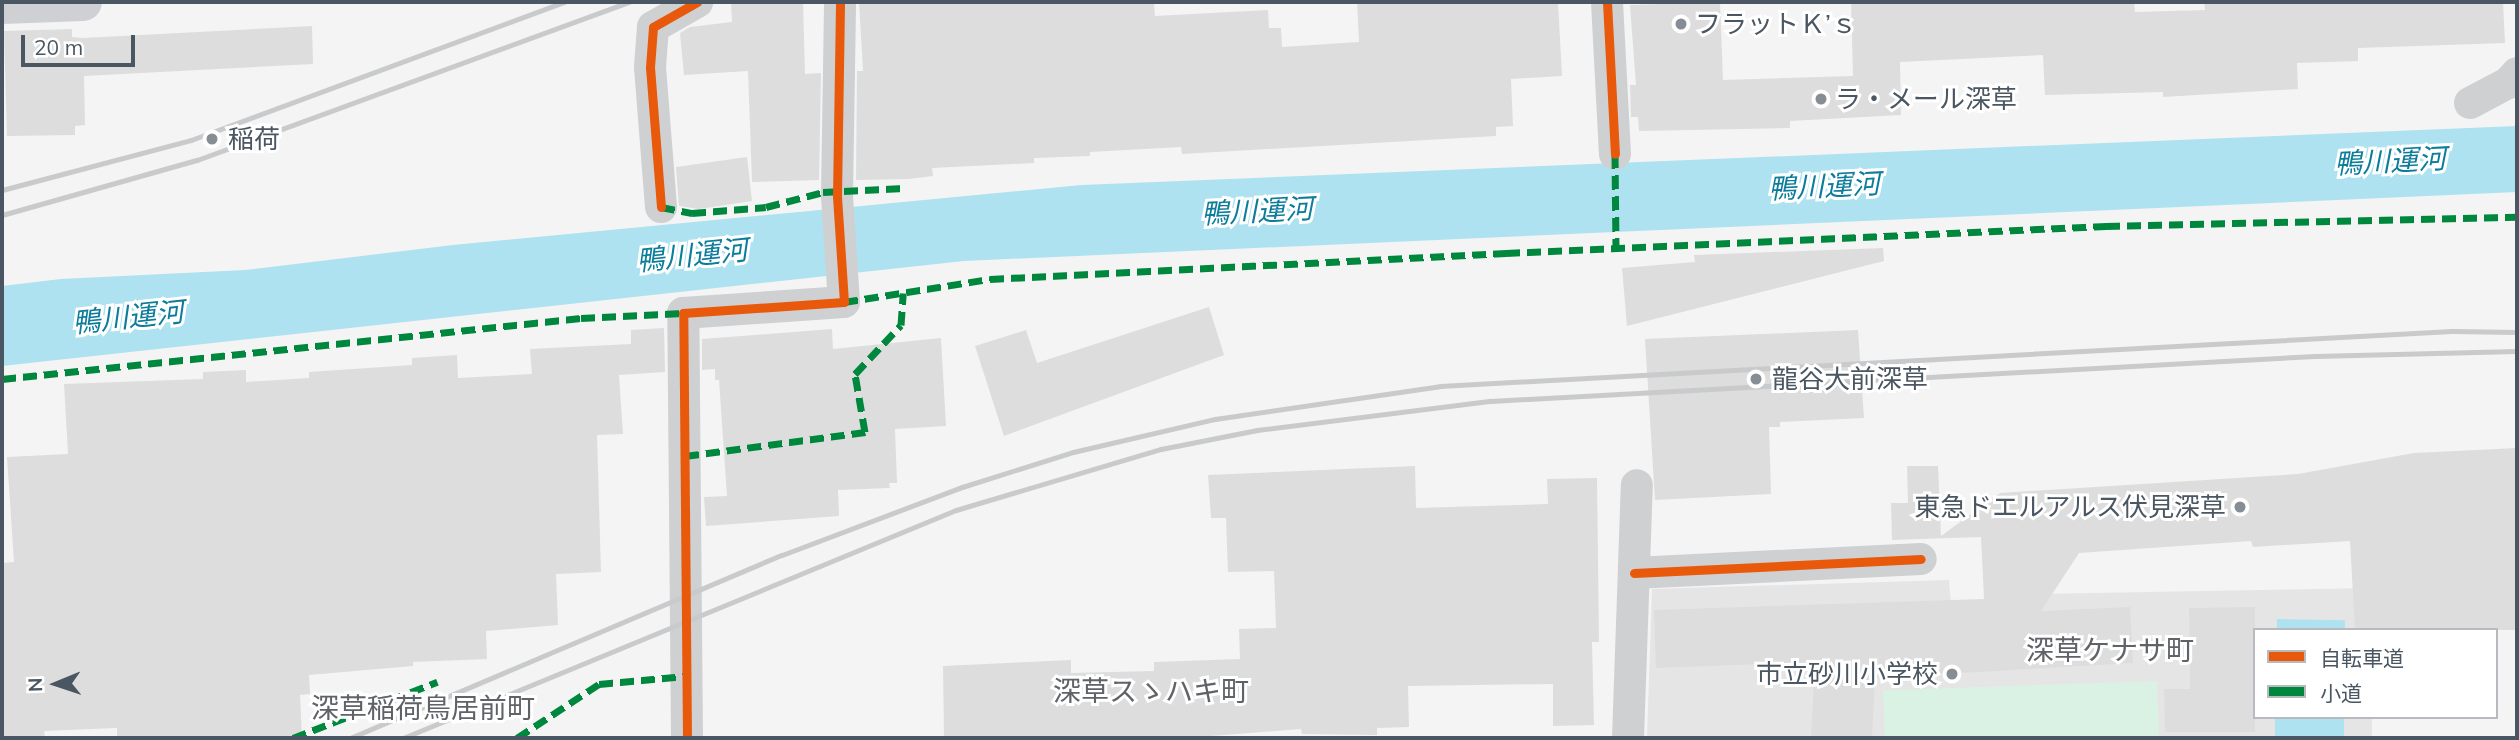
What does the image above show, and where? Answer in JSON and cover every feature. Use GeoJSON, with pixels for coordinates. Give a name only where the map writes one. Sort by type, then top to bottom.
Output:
{"type":"FeatureCollection","features":[{"type":"Feature","properties":{"kind":"main road"},"geometry":{"type":"LineString","coordinates":[[2,5],[83,2]]}},
{"type":"Feature","properties":{"kind":"street"},"geometry":{"type":"LineString","coordinates":[[662,207],[650,67],[653,27],[697,2]]}},
{"type":"Feature","properties":{"kind":"street"},"geometry":{"type":"LineString","coordinates":[[687,738],[683,313],[844,302],[838,196],[840,2]]}},
{"type":"Feature","properties":{"kind":"street"},"geometry":{"type":"LineString","coordinates":[[1607,2],[1615,154]]}},
{"type":"Feature","properties":{"kind":"street"},"geometry":{"type":"LineString","coordinates":[[2470,103],[2508,83],[2517,73]]}},
{"type":"Feature","properties":{"kind":"street"},"geometry":{"type":"LineString","coordinates":[[1628,738],[1637,485]]}},
{"type":"Feature","properties":{"kind":"street"},"geometry":{"type":"LineString","coordinates":[[1634,573],[1921,559]]}},
{"type":"Feature","properties":{"kind":"shaded area","name":"市立砂川小学校"},"geometry":{"type":"Polygon","coordinates":[[[1949,580],[1951,605],[2036,594],[2373,588],[2373,628],[2253,628],[2253,719],[2372,719],[2372,738],[1647,738],[1652,589],[1949,580]]]}},
{"type":"Feature","properties":{"kind":"green space"},"geometry":{"type":"Polygon","coordinates":[[[2157,681],[2159,738],[1885,738],[1883,691],[2157,681]]]}},
{"type":"Feature","properties":{"kind":"water","name":"鴨川運河"},"geometry":{"type":"Polygon","coordinates":[[[2517,126],[2517,192],[964,261],[2,366],[2,286],[61,279],[245,270],[453,245],[1082,185],[2517,126]]]}},
{"type":"Feature","properties":{"kind":"water"},"geometry":{"type":"Polygon","coordinates":[[[2277,619],[2345,620],[2345,628],[2277,628],[2277,619]]]}},
{"type":"Feature","properties":{"kind":"water"},"geometry":{"type":"Polygon","coordinates":[[[2275,719],[2344,719],[2344,738],[2275,738],[2275,719]]]}},
{"type":"Feature","properties":{"kind":"building"},"geometry":{"type":"Polygon","coordinates":[[[731,2],[803,2],[805,74],[821,73],[819,180],[752,182],[748,71],[684,75],[680,33],[690,27],[732,22],[731,2]]]}},
{"type":"Feature","properties":{"kind":"building"},"geometry":{"type":"Polygon","coordinates":[[[859,2],[1154,2],[1155,16],[1268,10],[1269,28],[1281,28],[1282,47],[1359,42],[1357,2],[1558,2],[1562,76],[1511,79],[1513,126],[1496,127],[1496,136],[1182,154],[1181,147],[1090,152],[1090,156],[1034,158],[1034,163],[932,168],[933,176],[909,179],[856,180],[857,71],[863,71],[859,2]]]}},
{"type":"Feature","properties":{"kind":"building"},"geometry":{"type":"Polygon","coordinates":[[[1720,2],[1723,80],[1853,76],[1851,2],[2134,2],[2135,12],[2205,10],[2204,2],[2503,2],[2505,43],[2358,48],[2358,61],[2297,63],[2298,89],[2163,97],[2163,92],[2045,95],[2043,55],[1900,62],[1901,115],[1790,121],[1790,128],[1639,131],[1638,117],[1631,117],[1630,85],[1636,85],[1630,5],[1720,2]]]}},
{"type":"Feature","properties":{"kind":"building"},"geometry":{"type":"Polygon","coordinates":[[[312,26],[313,64],[84,76],[85,125],[75,126],[75,135],[7,136],[4,31],[72,29],[72,37],[83,38],[312,26]]]}},
{"type":"Feature","properties":{"kind":"building"},"geometry":{"type":"Polygon","coordinates":[[[747,157],[752,201],[699,209],[679,206],[676,167],[747,157]]]}},
{"type":"Feature","properties":{"kind":"building"},"geometry":{"type":"Polygon","coordinates":[[[1883,248],[1884,261],[1627,326],[1622,268],[1695,262],[1694,255],[1883,248]]]}},
{"type":"Feature","properties":{"kind":"building"},"geometry":{"type":"Polygon","coordinates":[[[1209,307],[1224,355],[1004,436],[975,346],[1026,330],[1037,363],[1209,307]]]}},
{"type":"Feature","properties":{"kind":"building"},"geometry":{"type":"Polygon","coordinates":[[[664,328],[665,372],[619,375],[623,434],[597,435],[601,572],[556,574],[558,625],[486,631],[487,659],[413,662],[413,666],[309,675],[310,694],[300,695],[302,738],[117,738],[117,728],[44,731],[45,738],[2,738],[2,563],[14,562],[7,457],[68,454],[64,384],[203,379],[203,372],[246,370],[246,382],[309,378],[309,372],[412,365],[412,358],[457,355],[458,378],[532,374],[530,349],[631,344],[631,330],[664,328]]]}},
{"type":"Feature","properties":{"kind":"building"},"geometry":{"type":"Polygon","coordinates":[[[832,329],[833,349],[941,338],[946,426],[895,429],[897,483],[889,483],[890,488],[838,490],[839,516],[706,526],[704,497],[727,496],[719,380],[715,380],[715,369],[702,370],[702,339],[832,329]]]}},
{"type":"Feature","properties":{"kind":"building"},"geometry":{"type":"Polygon","coordinates":[[[1858,330],[1864,418],[1780,422],[1780,427],[1769,427],[1771,494],[1655,500],[1645,339],[1858,330]]]}},
{"type":"Feature","properties":{"kind":"building"},"geometry":{"type":"Polygon","coordinates":[[[2517,448],[2517,630],[2355,628],[2350,541],[2253,547],[2251,541],[2079,553],[2041,611],[2130,607],[2133,663],[1875,678],[1872,738],[1811,738],[1815,662],[1656,668],[1654,610],[1984,599],[1981,537],[1892,540],[1891,503],[1908,503],[1907,466],[1938,466],[1941,536],[2000,493],[2298,474],[2414,453],[2517,448]]]}},
{"type":"Feature","properties":{"kind":"building"},"geometry":{"type":"Polygon","coordinates":[[[1415,466],[1416,508],[1548,504],[1547,479],[1597,478],[1599,642],[1592,642],[1594,725],[1553,726],[1553,684],[1408,686],[1409,727],[1377,728],[1377,735],[1302,734],[1301,729],[1186,738],[944,738],[943,666],[1071,660],[1071,673],[1154,671],[1154,662],[1240,659],[1239,629],[1276,628],[1274,571],[1228,572],[1226,518],[1211,518],[1208,475],[1415,466]]]}},
{"type":"Feature","properties":{"kind":"building"},"geometry":{"type":"Polygon","coordinates":[[[2255,607],[2255,732],[2165,732],[2164,689],[2190,689],[2189,608],[2255,607]]]}},
{"type":"Feature","properties":{"kind":"railway"},"geometry":{"type":"LineString","coordinates":[[2,190],[191,140],[564,2]]}},
{"type":"Feature","properties":{"kind":"railway"},"geometry":{"type":"LineString","coordinates":[[2,215],[197,160],[629,2]]}},
{"type":"Feature","properties":{"kind":"railway"},"geometry":{"type":"LineString","coordinates":[[350,738],[782,555],[962,487],[1073,452],[1215,419],[1440,386],[2452,331],[2517,332]]}},
{"type":"Feature","properties":{"kind":"railway"},"geometry":{"type":"LineString","coordinates":[[403,738],[956,510],[1161,449],[1257,430],[1491,401],[2315,356],[2517,351]]}},
{"type":"Feature","properties":{"kind":"marked path"},"geometry":{"type":"LineString","coordinates":[[1615,154],[1616,251]]}},
{"type":"Feature","properties":{"kind":"marked path"},"geometry":{"type":"LineString","coordinates":[[661,207],[692,213],[766,207],[823,192],[904,188]]}},
{"type":"Feature","properties":{"kind":"marked path"},"geometry":{"type":"LineString","coordinates":[[844,302],[990,279],[2106,226],[2517,217]]}},
{"type":"Feature","properties":{"kind":"marked path"},"geometry":{"type":"LineString","coordinates":[[685,456],[865,432],[855,374],[901,325],[903,293]]}},
{"type":"Feature","properties":{"kind":"marked path"},"geometry":{"type":"LineString","coordinates":[[2,379],[581,318],[683,313]]}},
{"type":"Feature","properties":{"kind":"marked path"},"geometry":{"type":"LineString","coordinates":[[517,738],[599,684],[686,676]]}},
{"type":"Feature","properties":{"kind":"marked path"},"geometry":{"type":"LineString","coordinates":[[293,738],[437,682]]}},
{"type":"Feature","properties":{"kind":"cycle path"},"geometry":{"type":"LineString","coordinates":[[661,207],[650,67],[653,27],[697,2]]}},
{"type":"Feature","properties":{"kind":"cycle path"},"geometry":{"type":"LineString","coordinates":[[687,738],[683,313],[844,302],[837,196],[840,2]]}},
{"type":"Feature","properties":{"kind":"cycle path"},"geometry":{"type":"LineString","coordinates":[[1607,2],[1615,154]]}},
{"type":"Feature","properties":{"kind":"cycle path"},"geometry":{"type":"LineString","coordinates":[[1634,573],[1921,559]]}},
{"type":"Feature","properties":{"kind":"place","name":"フラットＫ’ｓ"},"geometry":{"type":"Point","coordinates":[1681,24]}},
{"type":"Feature","properties":{"kind":"place","name":"ラ・メール深草"},"geometry":{"type":"Point","coordinates":[1821,99]}},
{"type":"Feature","properties":{"kind":"place","name":"稲荷"},"geometry":{"type":"Point","coordinates":[212,139]}},
{"type":"Feature","properties":{"kind":"place","name":"龍谷大前深草"},"geometry":{"type":"Point","coordinates":[1756,379]}},
{"type":"Feature","properties":{"kind":"place","name":"東急ドエルアルス伏見深草"},"geometry":{"type":"Point","coordinates":[2240,507]}},
{"type":"Feature","properties":{"kind":"place","name":"市立砂川小学校"},"geometry":{"type":"Point","coordinates":[1952,674]}},
{"type":"Feature","properties":{"kind":"district","name":"深草ケナサ町"},"geometry":{"type":"Point","coordinates":[2110,650]}},
{"type":"Feature","properties":{"kind":"district","name":"深草スゝハキ町"},"geometry":{"type":"Point","coordinates":[1151,691]}},
{"type":"Feature","properties":{"kind":"district","name":"深草稲荷鳥居前町"},"geometry":{"type":"Point","coordinates":[423,708]}}]}
